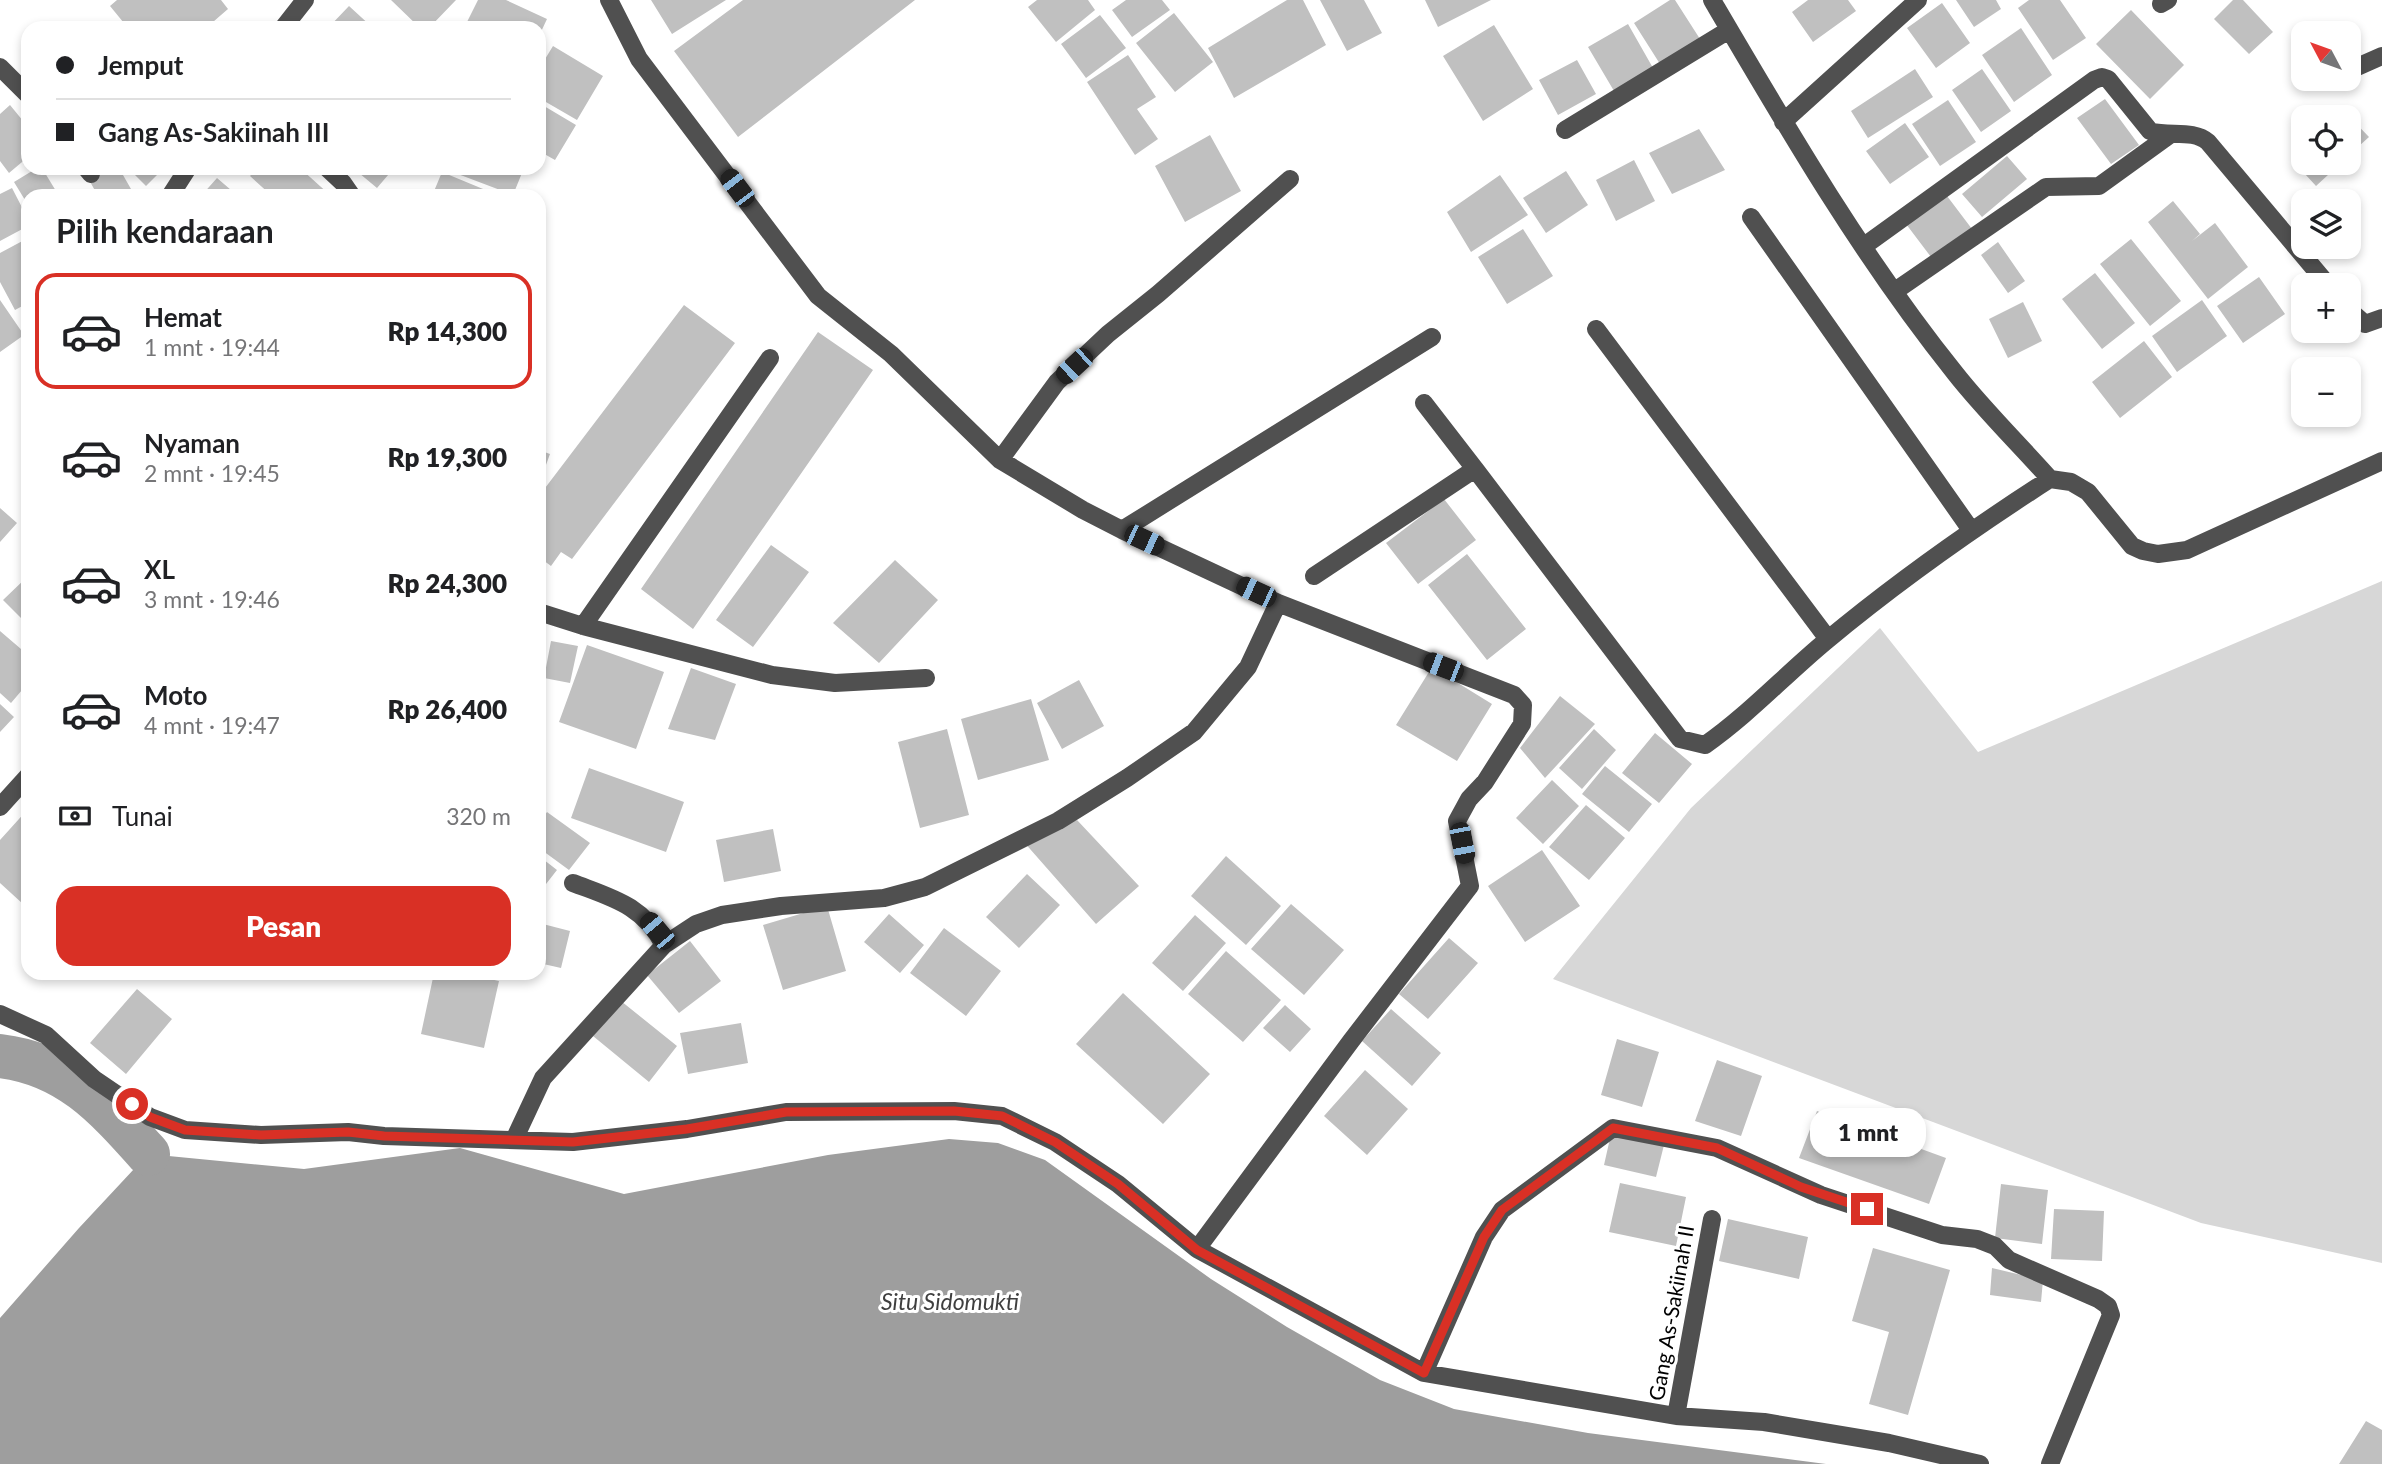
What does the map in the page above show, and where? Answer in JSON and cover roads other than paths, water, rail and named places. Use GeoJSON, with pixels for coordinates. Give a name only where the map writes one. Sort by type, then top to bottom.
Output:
{"type":"FeatureCollection","features":[{"type":"Feature","properties":{"kind":"street"},"geometry":{"type":"LineString","coordinates":[[288,21],[305,0]]}},
{"type":"Feature","properties":{"kind":"street"},"geometry":{"type":"LineString","coordinates":[[609,0],[639,60],[818,296],[891,354],[1000,460],[1122,530],[1278,603],[1514,695],[1523,705],[1522,724],[1485,782],[1469,799],[1457,821],[1471,886],[1351,1041],[1197,1250]]}},
{"type":"Feature","properties":{"kind":"street"},"geometry":{"type":"LineString","coordinates":[[1712,0],[1833,202],[1955,373],[2050,479],[2071,482],[2088,492],[2132,546],[2158,554],[2187,550],[2382,461]]}},
{"type":"Feature","properties":{"kind":"street"},"geometry":{"type":"LineString","coordinates":[[1783,122],[1918,0]]}},
{"type":"Feature","properties":{"kind":"street"},"geometry":{"type":"LineString","coordinates":[[1565,130],[1730,30]]}},
{"type":"Feature","properties":{"kind":"street"},"geometry":{"type":"LineString","coordinates":[[2361,65],[2382,56]]}},
{"type":"Feature","properties":{"kind":"street"},"geometry":{"type":"LineString","coordinates":[[0,66],[21,88]]}},
{"type":"Feature","properties":{"kind":"street"},"geometry":{"type":"LineString","coordinates":[[1864,246],[2094,80],[2102,77],[2108,79],[2151,131],[2199,135],[2208,142],[2318,273]]}},
{"type":"Feature","properties":{"kind":"street"},"geometry":{"type":"LineString","coordinates":[[1895,291],[2046,187],[2099,187],[2171,134]]}},
{"type":"Feature","properties":{"kind":"street"},"geometry":{"type":"LineString","coordinates":[[334,175],[347,189]]}},
{"type":"Feature","properties":{"kind":"street"},"geometry":{"type":"LineString","coordinates":[[1000,460],[1057,382],[1108,334],[1158,295],[1290,179]]}},
{"type":"Feature","properties":{"kind":"street"},"geometry":{"type":"LineString","coordinates":[[1751,217],[1971,530]]}},
{"type":"Feature","properties":{"kind":"street"},"geometry":{"type":"LineString","coordinates":[[2361,320],[2365,324],[2382,318]]}},
{"type":"Feature","properties":{"kind":"street"},"geometry":{"type":"LineString","coordinates":[[1596,329],[1828,639]]}},
{"type":"Feature","properties":{"kind":"street"},"geometry":{"type":"LineString","coordinates":[[1122,530],[1432,337]]}},
{"type":"Feature","properties":{"kind":"street"},"geometry":{"type":"LineString","coordinates":[[583,626],[769,358]]}},
{"type":"Feature","properties":{"kind":"street"},"geometry":{"type":"LineString","coordinates":[[1424,403],[1681,739],[1704,745],[1734,724],[1828,639],[1971,530],[2050,479]]}},
{"type":"Feature","properties":{"kind":"street"},"geometry":{"type":"LineString","coordinates":[[1314,576],[1475,469]]}},
{"type":"Feature","properties":{"kind":"street"},"geometry":{"type":"LineString","coordinates":[[514,1140],[543,1077],[664,945],[696,924],[722,915],[781,906],[884,898],[925,887],[1058,821],[1194,732],[1248,667],[1278,603]]}},
{"type":"Feature","properties":{"kind":"street"},"geometry":{"type":"LineString","coordinates":[[546,614],[772,675],[835,683],[926,678]]}},
{"type":"Feature","properties":{"kind":"street"},"geometry":{"type":"LineString","coordinates":[[0,807],[21,784]]}},
{"type":"Feature","properties":{"kind":"street"},"geometry":{"type":"LineString","coordinates":[[573,883],[628,905],[647,919],[664,945]]}},
{"type":"Feature","properties":{"kind":"street"},"geometry":{"type":"LineString","coordinates":[[0,1014],[46,1035],[94,1079],[150,1117],[185,1130],[261,1135],[348,1132],[573,1142],[687,1129],[786,1112],[954,1111],[1002,1116],[1055,1142],[1118,1184],[1197,1250],[1424,1373],[1676,1416],[1764,1422],[1889,1443],[1980,1464]]}},
{"type":"Feature","properties":{"kind":"street"},"geometry":{"type":"LineString","coordinates":[[1424,1373],[1484,1237],[1502,1210],[1613,1128],[1717,1148],[1821,1195],[1942,1235],[1977,1239],[1996,1246],[2009,1260],[2098,1299],[2108,1306],[2111,1315],[2049,1464]]}},
{"type":"Feature","properties":{"kind":"street","name":"Gang As-Sakiinah II"},"geometry":{"type":"LineString","coordinates":[[1676,1416],[1712,1219]]}},
{"type":"Feature","properties":{"kind":"water","name":"Situ Sidomukti"},"geometry":{"type":"Polygon","coordinates":[[[949,1139],[998,1143],[1045,1160],[1211,1279],[1287,1327],[1380,1380],[1454,1409],[1588,1433],[1826,1464],[0,1464],[0,1318],[148,1154],[304,1169],[460,1148],[624,1194],[828,1155],[949,1139]]]}},
{"type":"Feature","properties":{"kind":"waterway"},"geometry":{"type":"LineString","coordinates":[[0,1056],[46,1068],[65,1078],[100,1104],[148,1154]]}}]}
